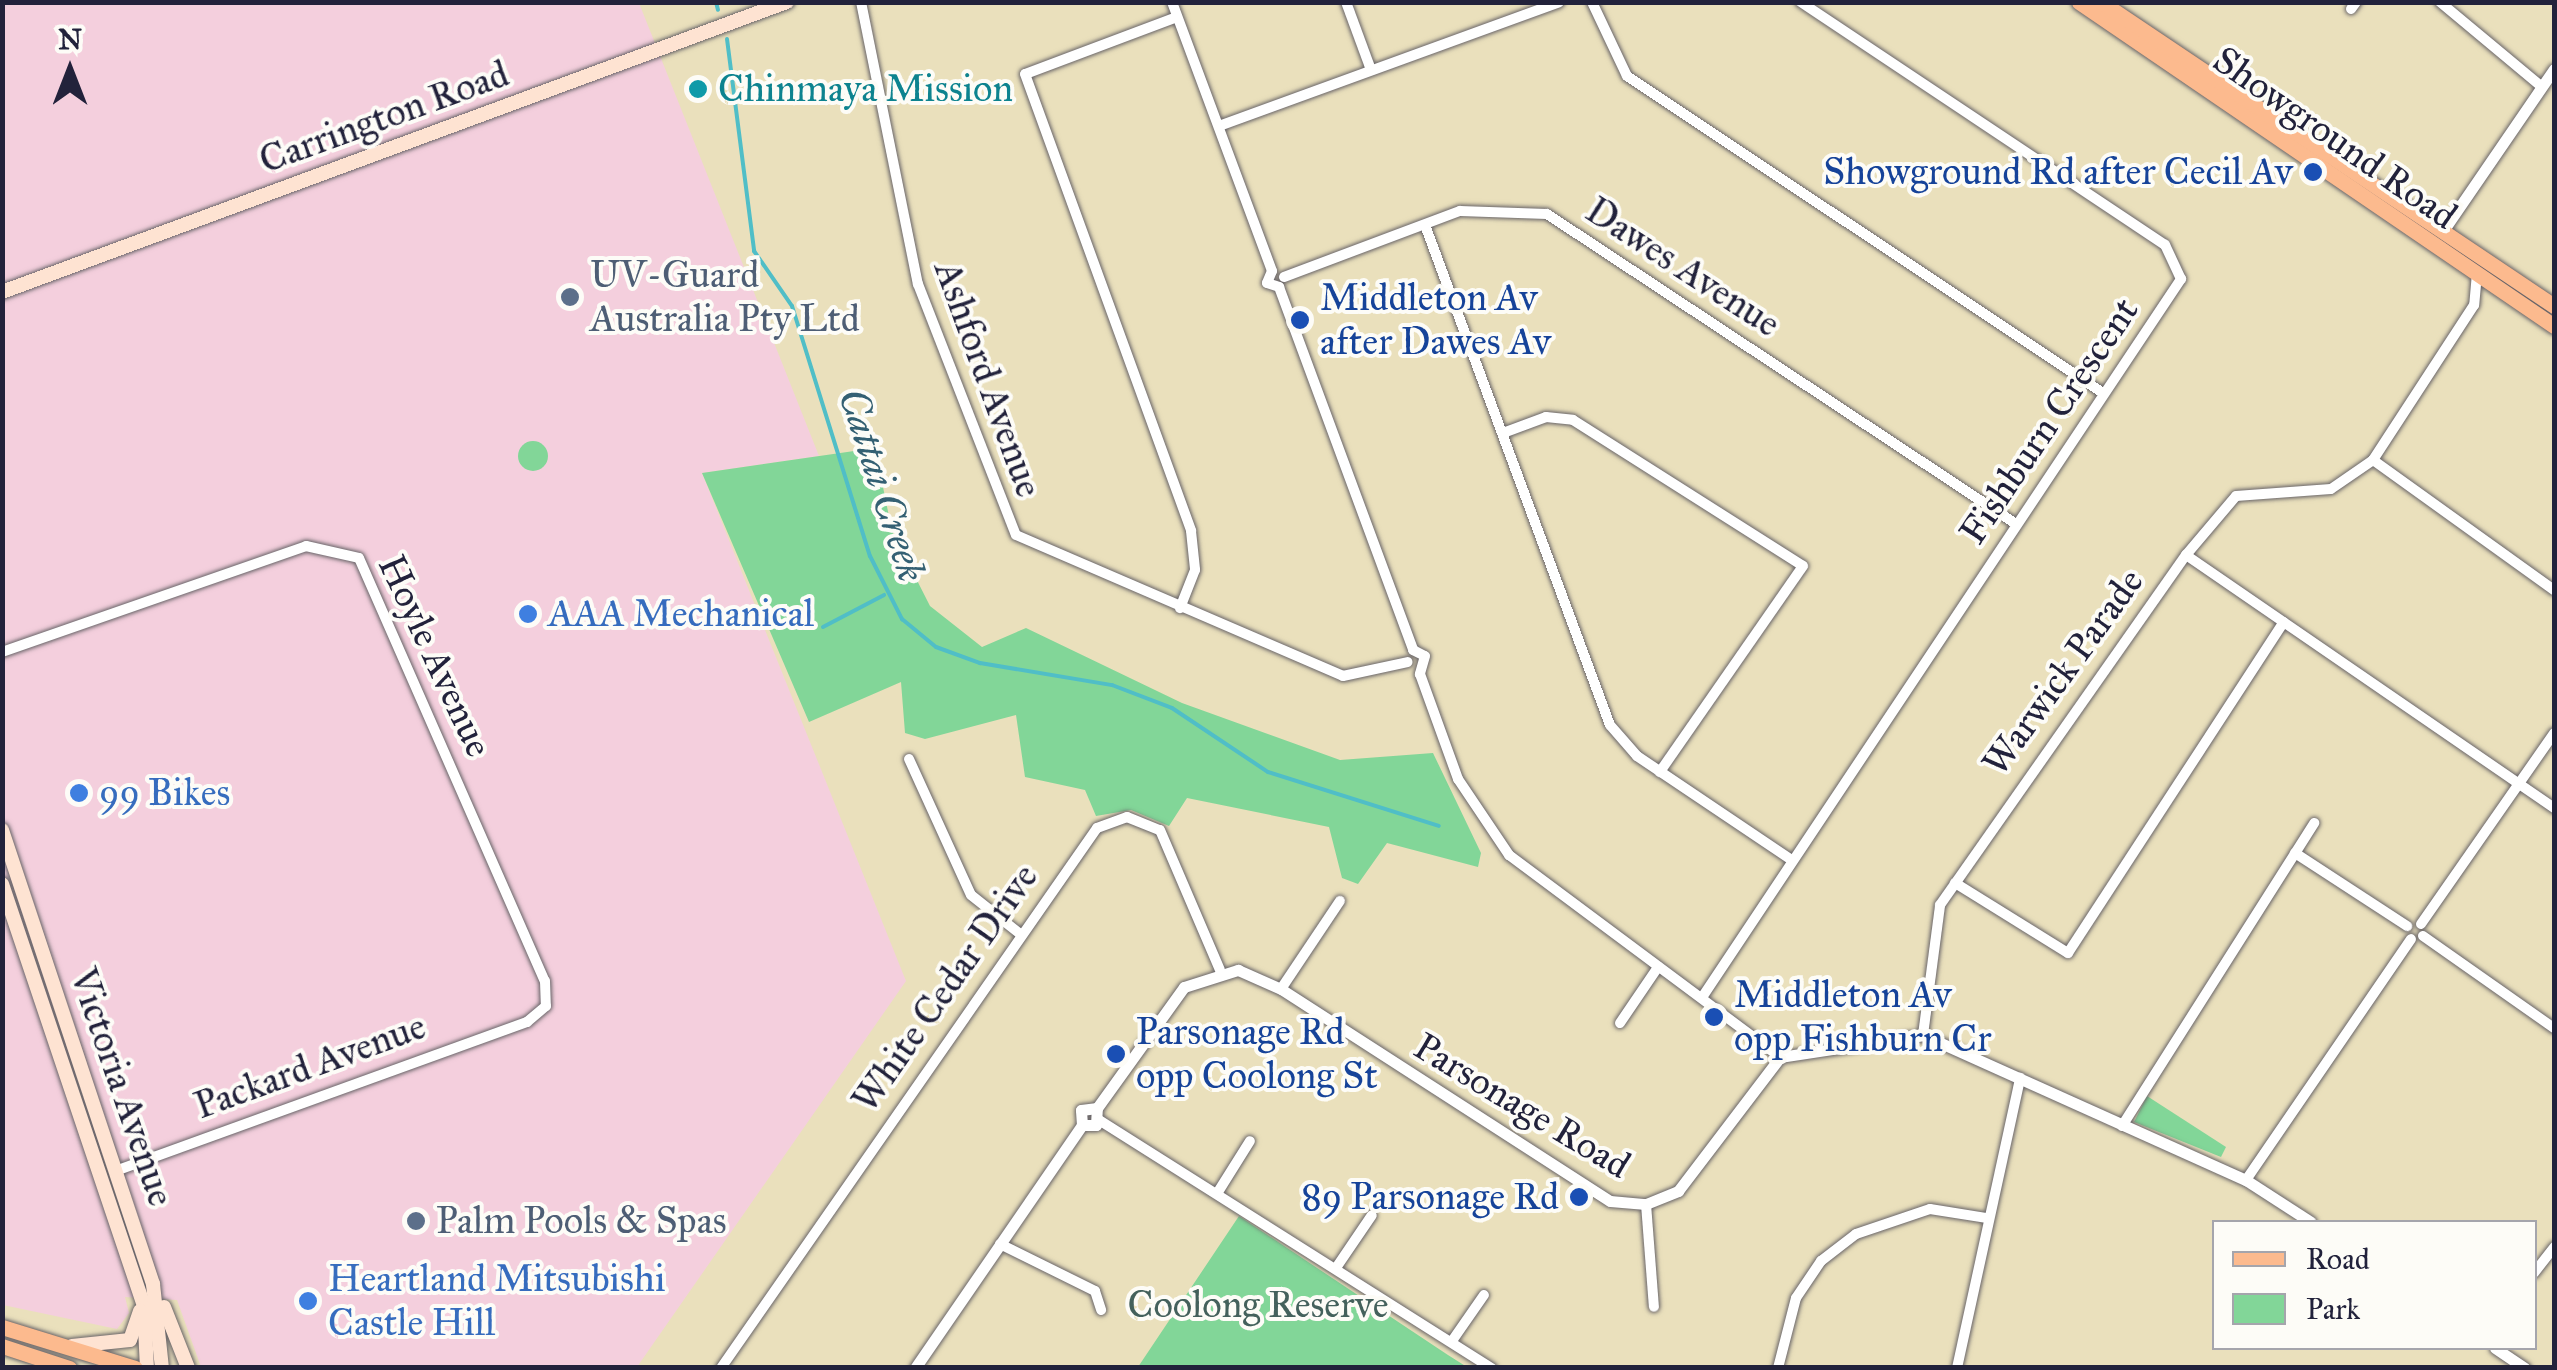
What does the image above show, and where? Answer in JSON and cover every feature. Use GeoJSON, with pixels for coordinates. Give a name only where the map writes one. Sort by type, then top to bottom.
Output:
{"type":"FeatureCollection","features":[{"type":"Feature","properties":{"kind":"main road","name":"Showground Road"},"geometry":{"type":"LineString","coordinates":[[2079,2],[2438,238],[2554,306]]}},
{"type":"Feature","properties":{"kind":"main road","name":"Showground Road"},"geometry":{"type":"LineString","coordinates":[[2101,2],[2438,238],[2476,273],[2554,326]]}},
{"type":"Feature","properties":{"kind":"main road","name":"Carrington Road"},"geometry":{"type":"LineString","coordinates":[[2,292],[779,4]]}},
{"type":"Feature","properties":{"kind":"main road","name":"Victoria Avenue"},"geometry":{"type":"LineString","coordinates":[[2,830],[62,1058],[140,1296],[146,1368]]}},
{"type":"Feature","properties":{"kind":"main road","name":"Victoria Avenue"},"geometry":{"type":"LineString","coordinates":[[2,884],[77,1052],[118,1170],[153,1284],[162,1368]]}},
{"type":"Feature","properties":{"kind":"main road"},"geometry":{"type":"LineString","coordinates":[[62,1058],[77,1052]]}},
{"type":"Feature","properties":{"kind":"main road","name":"Packard Avenue"},"geometry":{"type":"LineString","coordinates":[[101,1176],[118,1170]]}},
{"type":"Feature","properties":{"kind":"main road"},"geometry":{"type":"LineString","coordinates":[[153,1284],[188,1368]]}},
{"type":"Feature","properties":{"kind":"main road"},"geometry":{"type":"LineString","coordinates":[[72,1346],[134,1337],[140,1296]]}},
{"type":"Feature","properties":{"kind":"main road"},"geometry":{"type":"LineString","coordinates":[[2,1327],[135,1368]]}},
{"type":"Feature","properties":{"kind":"main road"},"geometry":{"type":"LineString","coordinates":[[2,1346],[68,1368]]}},
{"type":"Feature","properties":{"kind":"street"},"geometry":{"type":"LineString","coordinates":[[1172,2],[1272,271],[1282,282],[1414,650],[1414,665],[1453,767],[1487,830],[1531,877],[1703,996],[1780,1057],[1923,1035],[2246,1180],[2308,1220]]}},
{"type":"Feature","properties":{"kind":"street"},"geometry":{"type":"LineString","coordinates":[[1346,2],[1370,70]]}},
{"type":"Feature","properties":{"kind":"street"},"geometry":{"type":"LineString","coordinates":[[1219,126],[1558,2]]}},
{"type":"Feature","properties":{"kind":"street"},"geometry":{"type":"LineString","coordinates":[[1592,2],[1627,76],[2102,392]]}},
{"type":"Feature","properties":{"kind":"street","name":"Fishburn Crescent"},"geometry":{"type":"LineString","coordinates":[[1703,996],[2102,392],[2181,280],[2176,255],[1800,2]]}},
{"type":"Feature","properties":{"kind":"street"},"geometry":{"type":"LineString","coordinates":[[2440,2],[2542,88]]}},
{"type":"Feature","properties":{"kind":"street","name":"Ashford Avenue"},"geometry":{"type":"LineString","coordinates":[[861,6],[918,284],[1006,522],[1032,547],[1344,676],[1414,665]]}},
{"type":"Feature","properties":{"kind":"street"},"geometry":{"type":"LineString","coordinates":[[1177,17],[1024,74],[1192,531],[1196,570],[1180,608]]}},
{"type":"Feature","properties":{"kind":"street"},"geometry":{"type":"LineString","coordinates":[[2438,238],[2554,69]]}},
{"type":"Feature","properties":{"kind":"street","name":"Dawes Avenue"},"geometry":{"type":"LineString","coordinates":[[1282,282],[1425,225],[1488,207],[1547,214],[2016,524]]}},
{"type":"Feature","properties":{"kind":"street"},"geometry":{"type":"LineString","coordinates":[[1425,225],[1610,725],[1660,772],[1792,860]]}},
{"type":"Feature","properties":{"kind":"street"},"geometry":{"type":"LineString","coordinates":[[2476,273],[2474,306],[2374,460],[2554,590]]}},
{"type":"Feature","properties":{"kind":"street"},"geometry":{"type":"LineString","coordinates":[[2474,306],[2512,297]]}},
{"type":"Feature","properties":{"kind":"street"},"geometry":{"type":"LineString","coordinates":[[1502,433],[1546,417],[1574,420],[1803,566],[1660,772]]}},
{"type":"Feature","properties":{"kind":"street","name":"Warwick Parade"},"geometry":{"type":"LineString","coordinates":[[1923,1035],[1940,906],[2186,555],[2236,496],[2331,489],[2374,460]]}},
{"type":"Feature","properties":{"kind":"street","name":"Hoyle Avenue"},"geometry":{"type":"LineString","coordinates":[[2,652],[306,546],[358,558],[545,981],[540,1016]]}},
{"type":"Feature","properties":{"kind":"street"},"geometry":{"type":"LineString","coordinates":[[2186,555],[2554,808]]}},
{"type":"Feature","properties":{"kind":"street"},"geometry":{"type":"LineString","coordinates":[[2066,967],[2068,953],[2284,622]]}},
{"type":"Feature","properties":{"kind":"street"},"geometry":{"type":"LineString","coordinates":[[2246,1180],[2554,733]]}},
{"type":"Feature","properties":{"kind":"street"},"geometry":{"type":"LineString","coordinates":[[910,759],[971,895],[1019,933]]}},
{"type":"Feature","properties":{"kind":"street","name":"White Cedar Drive"},"geometry":{"type":"LineString","coordinates":[[721,1368],[1087,837],[1127,817],[1165,836],[1220,970]]}},
{"type":"Feature","properties":{"kind":"street"},"geometry":{"type":"LineString","coordinates":[[2122,1126],[2314,823]]}},
{"type":"Feature","properties":{"kind":"street"},"geometry":{"type":"LineString","coordinates":[[2296,854],[2554,1028]]}},
{"type":"Feature","properties":{"kind":"street"},"geometry":{"type":"LineString","coordinates":[[1955,883],[2068,953]]}},
{"type":"Feature","properties":{"kind":"street"},"geometry":{"type":"LineString","coordinates":[[1282,989],[1340,901]]}},
{"type":"Feature","properties":{"kind":"street"},"geometry":{"type":"LineString","coordinates":[[1620,1023],[1658,967]]}},
{"type":"Feature","properties":{"kind":"street"},"geometry":{"type":"LineString","coordinates":[[916,1368],[1082,1125],[1098,1114],[1176,994],[1220,970]]}},
{"type":"Feature","properties":{"kind":"street","name":"Parsonage Road"},"geometry":{"type":"LineString","coordinates":[[1220,970],[1282,989],[1595,1195],[1646,1204],[1688,1182],[1780,1057]]}},
{"type":"Feature","properties":{"kind":"street","name":"Packard Avenue"},"geometry":{"type":"LineString","coordinates":[[118,1170],[540,1016]]}},
{"type":"Feature","properties":{"kind":"street"},"geometry":{"type":"LineString","coordinates":[[1958,1368],[2020,1078]]}},
{"type":"Feature","properties":{"kind":"street"},"geometry":{"type":"LineString","coordinates":[[1082,1125],[1080,1110],[1098,1114],[1338,1265],[1492,1368]]}},
{"type":"Feature","properties":{"kind":"street"},"geometry":{"type":"LineString","coordinates":[[1218,1192],[1250,1141]]}},
{"type":"Feature","properties":{"kind":"street"},"geometry":{"type":"LineString","coordinates":[[1646,1204],[1654,1307]]}},
{"type":"Feature","properties":{"kind":"street"},"geometry":{"type":"LineString","coordinates":[[1778,1368],[1796,1298],[1820,1261],[1856,1234],[1930,1209],[1988,1218]]}},
{"type":"Feature","properties":{"kind":"street"},"geometry":{"type":"LineString","coordinates":[[1338,1265],[1372,1215]]}},
{"type":"Feature","properties":{"kind":"street"},"geometry":{"type":"LineString","coordinates":[[1000,1244],[1095,1291],[1101,1310]]}},
{"type":"Feature","properties":{"kind":"street"},"geometry":{"type":"LineString","coordinates":[[2537,1269],[2554,1247]]}},
{"type":"Feature","properties":{"kind":"street"},"geometry":{"type":"LineString","coordinates":[[1452,1341],[1484,1296]]}},
{"type":"Feature","properties":{"kind":"street"},"geometry":{"type":"LineString","coordinates":[[2498,1350],[2524,1368]]}},
{"type":"Feature","properties":{"kind":"shaded area"},"geometry":{"type":"Polygon","coordinates":[[[3,3],[639,3],[819,456],[702,473],[906,981],[637,1367],[201,1367],[177,1300],[125,1297],[129,1313],[117,1329],[3,1305],[3,3]]]}},
{"type":"Feature","properties":{"kind":"green space"},"geometry":{"type":"Polygon","coordinates":[[[533,441],[544,445],[548,456],[544,467],[533,471],[522,467],[518,456],[522,445],[533,441]]]}},
{"type":"Feature","properties":{"kind":"green space"},"geometry":{"type":"Polygon","coordinates":[[[875,448],[892,531],[930,606],[982,647],[1026,628],[1182,703],[1340,760],[1433,753],[1481,853],[1478,867],[1387,843],[1358,884],[1342,878],[1329,827],[1187,798],[1169,826],[1131,810],[1096,816],[1085,790],[1025,777],[1016,715],[925,739],[905,733],[901,682],[809,722],[702,473],[875,448]]]}},
{"type":"Feature","properties":{"kind":"green space"},"geometry":{"type":"Polygon","coordinates":[[[2147,1096],[2226,1147],[2221,1157],[2134,1122],[2147,1096]]]}},
{"type":"Feature","properties":{"kind":"green space","name":"Coolong Reserve"},"geometry":{"type":"Polygon","coordinates":[[[1239,1216],[1448,1355],[1467,1367],[1138,1367],[1239,1216]]]}},
{"type":"Feature","properties":{"kind":"waterway","name":"Cattai Creek"},"geometry":{"type":"LineString","coordinates":[[716,2],[718,10]]}},
{"type":"Feature","properties":{"kind":"waterway","name":"Cattai Creek"},"geometry":{"type":"LineString","coordinates":[[727,39],[754,251],[792,306],[870,556],[902,619],[936,647],[980,663],[1112,685],[1172,708],[1268,772],[1439,826]]}},
{"type":"Feature","properties":{"kind":"waterway"},"geometry":{"type":"LineString","coordinates":[[823,627],[884,595]]}},
{"type":"Feature","properties":{"kind":"place","name":"Chinmaya Mission"},"geometry":{"type":"Point","coordinates":[698,89]}},
{"type":"Feature","properties":{"kind":"place","name":"Showground Rd after Cecil Av"},"geometry":{"type":"Point","coordinates":[2313,172]}},
{"type":"Feature","properties":{"kind":"place","name":"UV-Guard Australia Pty Ltd"},"geometry":{"type":"Point","coordinates":[570,297]}},
{"type":"Feature","properties":{"kind":"place","name":"Middleton Av after Dawes Av"},"geometry":{"type":"Point","coordinates":[1300,320]}},
{"type":"Feature","properties":{"kind":"place","name":"AAA Mechanical"},"geometry":{"type":"Point","coordinates":[528,614]}},
{"type":"Feature","properties":{"kind":"place","name":"99 Bikes"},"geometry":{"type":"Point","coordinates":[79,793]}},
{"type":"Feature","properties":{"kind":"place","name":"Middleton Av opp Fishburn Cr"},"geometry":{"type":"Point","coordinates":[1714,1017]}},
{"type":"Feature","properties":{"kind":"place","name":"Parsonage Rd opp Coolong St"},"geometry":{"type":"Point","coordinates":[1116,1054]}},
{"type":"Feature","properties":{"kind":"place","name":"89 Parsonage Rd"},"geometry":{"type":"Point","coordinates":[1579,1197]}},
{"type":"Feature","properties":{"kind":"place","name":"Palm Pools & Spas"},"geometry":{"type":"Point","coordinates":[416,1221]}},
{"type":"Feature","properties":{"kind":"place","name":"Heartland Mitsubishi Castle Hill"},"geometry":{"type":"Point","coordinates":[308,1301]}}]}
